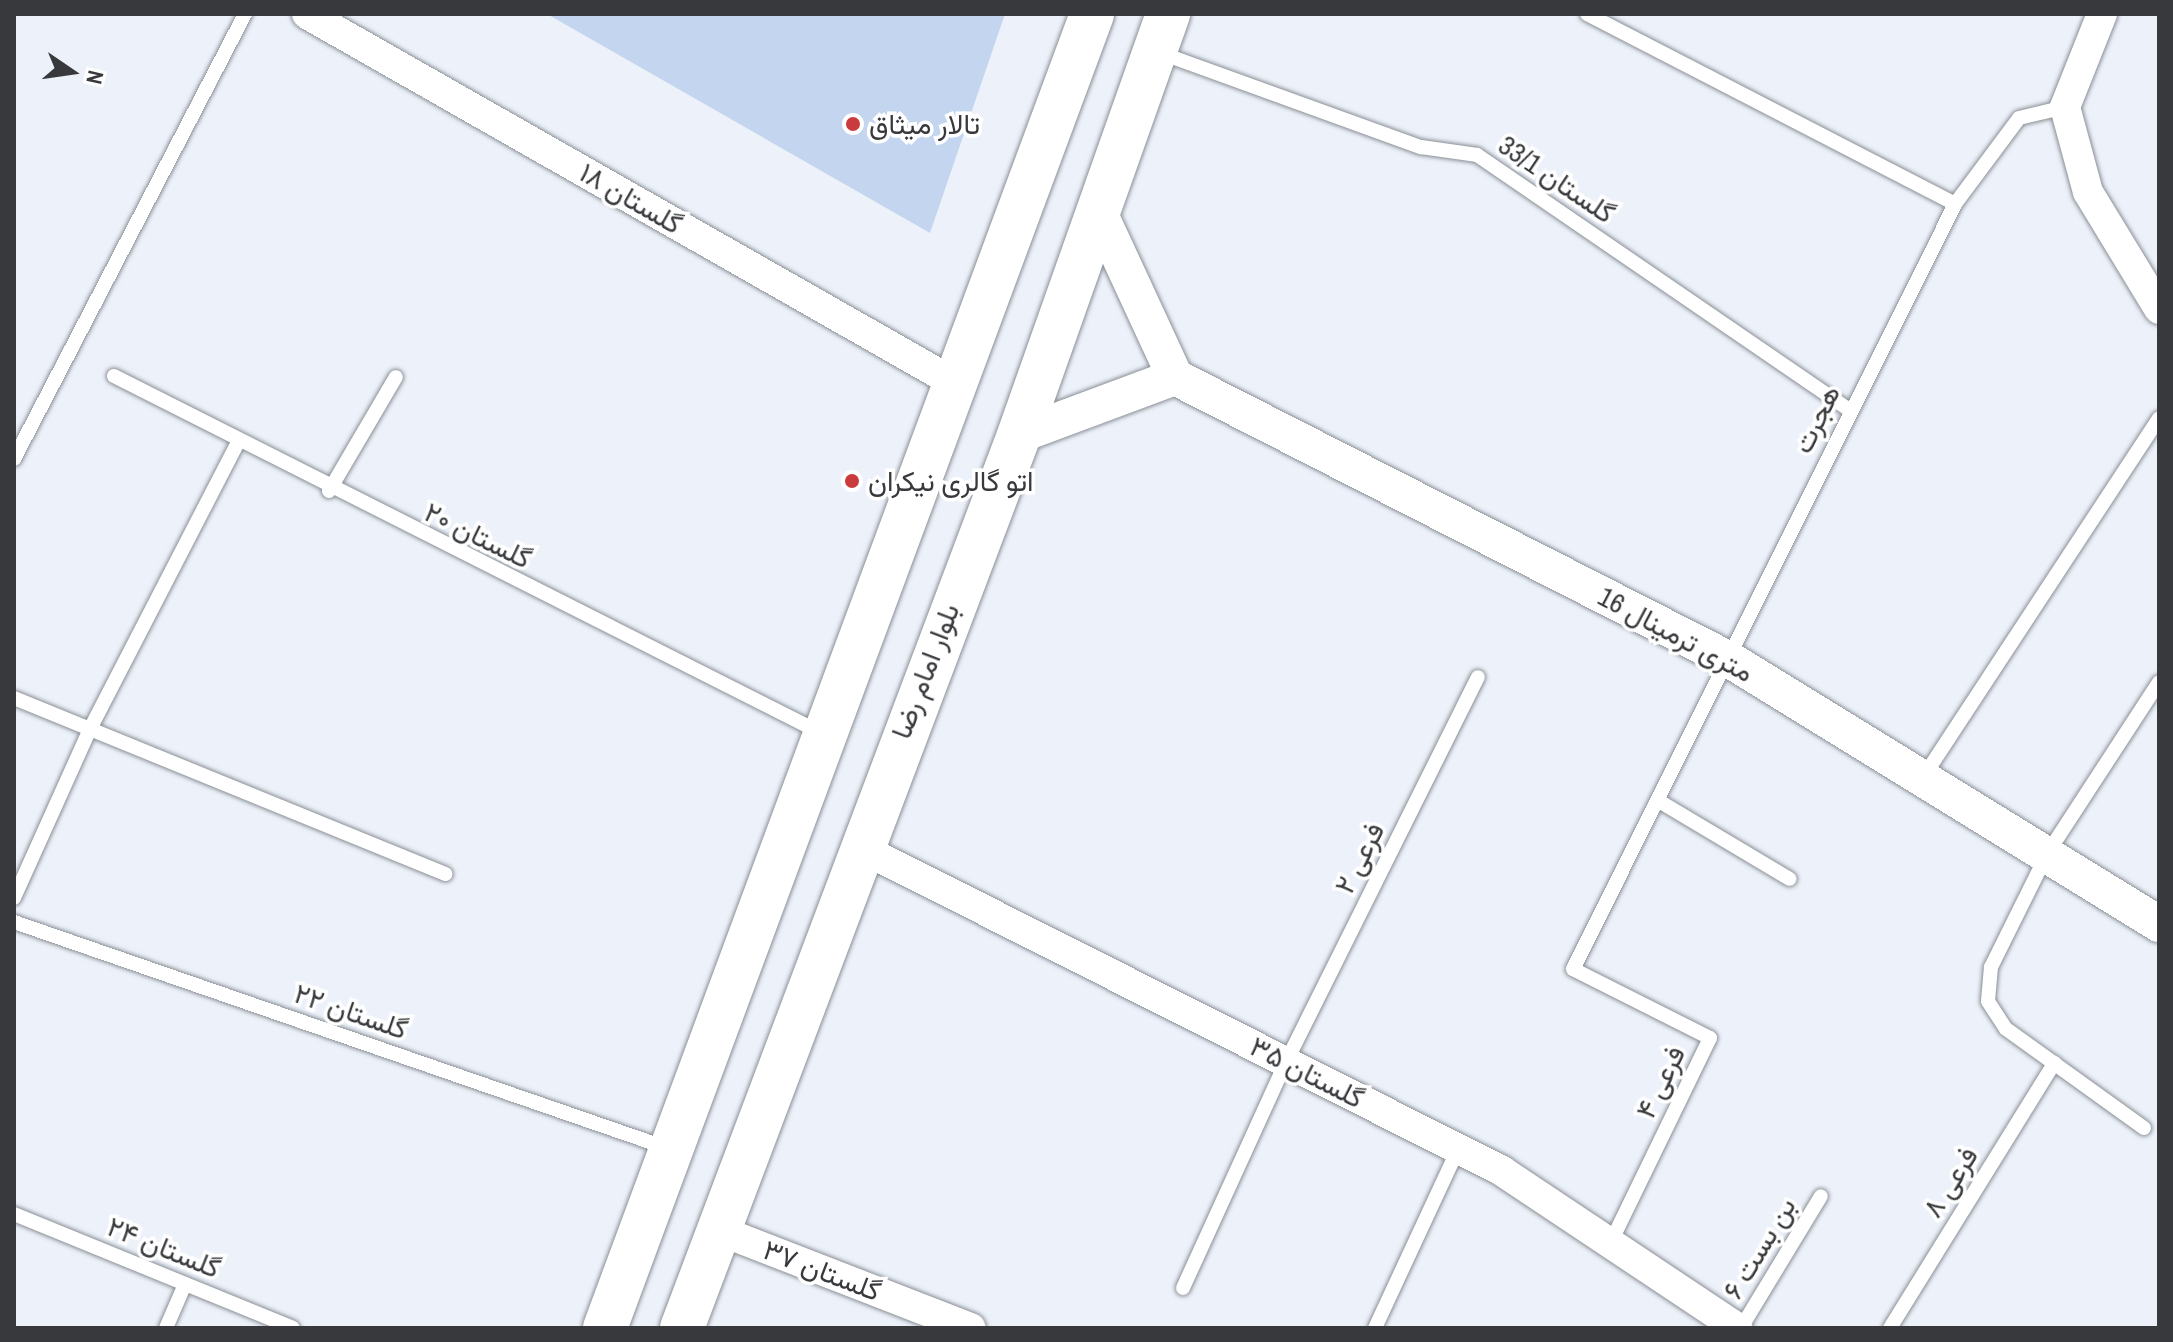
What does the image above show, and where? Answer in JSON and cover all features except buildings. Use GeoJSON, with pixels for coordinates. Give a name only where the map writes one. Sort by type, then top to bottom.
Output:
{"type":"FeatureCollection","features":[{"type":"Feature","properties":{"kind":"main road"},"geometry":{"type":"LineString","coordinates":[[605,1328],[1092,14]]}},
{"type":"Feature","properties":{"kind":"main road","name":"بلوار امام رضا"},"geometry":{"type":"LineString","coordinates":[[682,1328],[859,847],[1019,435],[1097,208],[1162,32]]}},
{"type":"Feature","properties":{"kind":"street","name":"گلستان ۱۸"},"geometry":{"type":"LineString","coordinates":[[307,14],[955,383]]}},
{"type":"Feature","properties":{"kind":"street"},"geometry":{"type":"LineString","coordinates":[[2102,14],[2065,107],[2088,192],[2159,309]]}},
{"type":"Feature","properties":{"kind":"street"},"geometry":{"type":"LineString","coordinates":[[1019,435],[1175,377],[1097,208]]}},
{"type":"Feature","properties":{"kind":"street","name":"16 متری ترمینال"},"geometry":{"type":"LineString","coordinates":[[1175,377],[1730,660],[1924,776],[2159,924]]}},
{"type":"Feature","properties":{"kind":"street","name":"گلستان ۳۵"},"geometry":{"type":"LineString","coordinates":[[859,847],[1458,1149],[1739,1328]]}},
{"type":"Feature","properties":{"kind":"street","name":"گلستان ۳۷"},"geometry":{"type":"LineString","coordinates":[[718,1230],[971,1328]]}},
{"type":"Feature","properties":{"kind":"lane"},"geometry":{"type":"LineString","coordinates":[[14,459],[245,14]]}},
{"type":"Feature","properties":{"kind":"lane"},"geometry":{"type":"LineString","coordinates":[[1587,14],[1955,204]]}},
{"type":"Feature","properties":{"kind":"lane","name":"گلستان 33/1"},"geometry":{"type":"LineString","coordinates":[[1162,32],[1421,147],[1477,155],[1849,410]]}},
{"type":"Feature","properties":{"kind":"lane","name":"هجرت"},"geometry":{"type":"LineString","coordinates":[[1573,969],[1730,660],[1849,410],[1955,204],[2019,118],[2065,107]]}},
{"type":"Feature","properties":{"kind":"lane","name":"گلستان ۲۰"},"geometry":{"type":"LineString","coordinates":[[114,376],[329,491],[823,734]]}},
{"type":"Feature","properties":{"kind":"lane"},"geometry":{"type":"LineString","coordinates":[[329,491],[396,377]]}},
{"type":"Feature","properties":{"kind":"lane"},"geometry":{"type":"LineString","coordinates":[[1924,776],[2159,418]]}},
{"type":"Feature","properties":{"kind":"lane"},"geometry":{"type":"LineString","coordinates":[[14,898],[90,729],[238,442]]}},
{"type":"Feature","properties":{"kind":"lane","name":"فرعی ۲"},"geometry":{"type":"LineString","coordinates":[[1183,1288],[1286,1062],[1478,677]]}},
{"type":"Feature","properties":{"kind":"lane"},"geometry":{"type":"LineString","coordinates":[[2144,1128],[2006,1029],[1988,1001],[1991,967],[2047,854],[2159,682]]}},
{"type":"Feature","properties":{"kind":"lane"},"geometry":{"type":"LineString","coordinates":[[14,698],[445,874]]}},
{"type":"Feature","properties":{"kind":"lane"},"geometry":{"type":"LineString","coordinates":[[1659,801],[1790,879]]}},
{"type":"Feature","properties":{"kind":"lane","name":"گلستان ۲۲"},"geometry":{"type":"LineString","coordinates":[[14,922],[672,1149]]}},
{"type":"Feature","properties":{"kind":"lane","name":"فرعی ۴"},"geometry":{"type":"LineString","coordinates":[[1573,969],[1710,1038],[1610,1244]]}},
{"type":"Feature","properties":{"kind":"lane","name":"فرعی ۸"},"geometry":{"type":"LineString","coordinates":[[1890,1328],[2054,1063]]}},
{"type":"Feature","properties":{"kind":"lane"},"geometry":{"type":"LineString","coordinates":[[1375,1328],[1458,1149]]}},
{"type":"Feature","properties":{"kind":"lane","name":"بن بست ۶"},"geometry":{"type":"LineString","coordinates":[[1739,1328],[1821,1196]]}},
{"type":"Feature","properties":{"kind":"lane","name":"گلستان ۲۴"},"geometry":{"type":"LineString","coordinates":[[14,1214],[293,1328]]}},
{"type":"Feature","properties":{"kind":"lane"},"geometry":{"type":"LineString","coordinates":[[166,1328],[185,1284]]}},
{"type":"Feature","properties":{"kind":"place","name":"تالار میثاق"},"geometry":{"type":"Point","coordinates":[853,124]}},
{"type":"Feature","properties":{"kind":"place","name":"اتو گالری نیکران"},"geometry":{"type":"Point","coordinates":[852,481]}}]}
